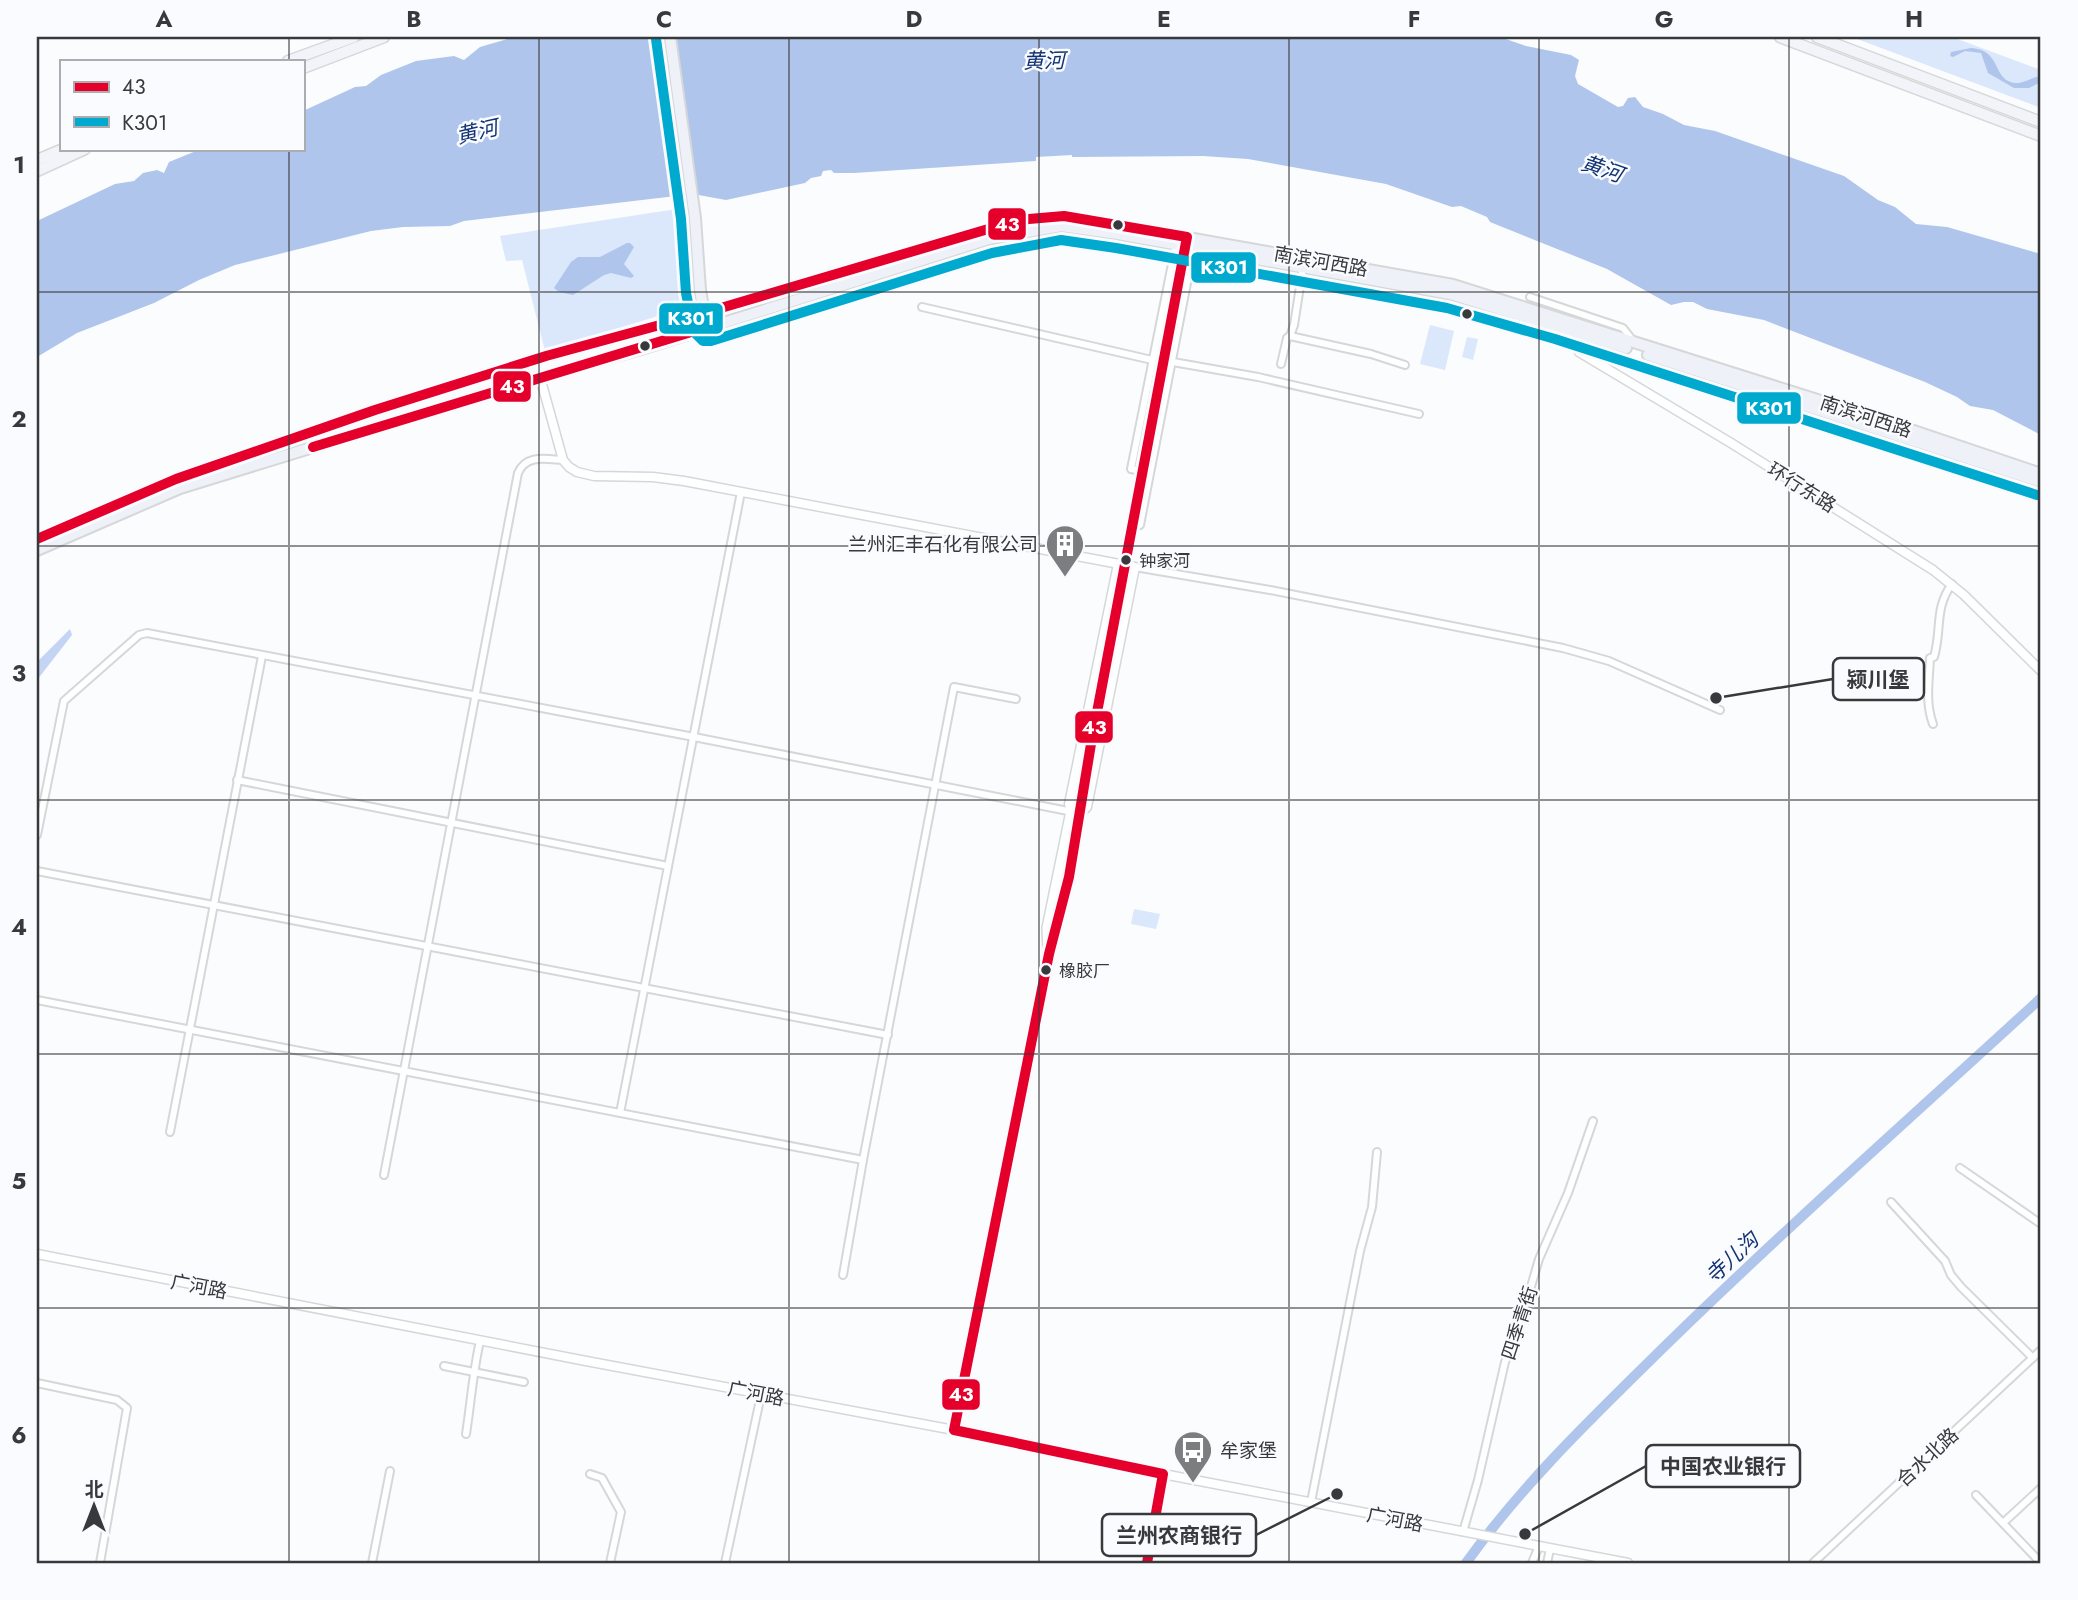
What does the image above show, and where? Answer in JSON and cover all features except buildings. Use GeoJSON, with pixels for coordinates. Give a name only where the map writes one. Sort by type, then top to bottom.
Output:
{"type":"FeatureCollection","features":[{"type":"Feature","properties":{"kind":"highway"},"geometry":{"type":"LineString","coordinates":[[670,37],[707,328]]}},
{"type":"Feature","properties":{"kind":"highway","name":"南滨河西路"},"geometry":{"type":"LineString","coordinates":[[37,539],[176,479],[375,410],[546,356],[704,313],[981,231],[1029,219],[1064,216],[1303,267],[1450,294],[1557,322],[1635,343],[1872,417],[2041,474]]}},
{"type":"Feature","properties":{"kind":"highway","name":"南滨河西路"},"geometry":{"type":"LineString","coordinates":[[540,377],[707,328],[989,239],[1061,226],[1186,241],[1452,285],[2041,482]]}},
{"type":"Feature","properties":{"kind":"highway"},"geometry":{"type":"LineString","coordinates":[[37,550],[180,488],[540,377]]}},
{"type":"Feature","properties":{"kind":"main road"},"geometry":{"type":"LineString","coordinates":[[291,60],[354,37]]}},
{"type":"Feature","properties":{"kind":"main road"},"geometry":{"type":"LineString","coordinates":[[304,68],[384,37]]}},
{"type":"Feature","properties":{"kind":"main road"},"geometry":{"type":"LineString","coordinates":[[1780,37],[2041,136]]}},
{"type":"Feature","properties":{"kind":"main road"},"geometry":{"type":"LineString","coordinates":[[1817,37],[2041,122]]}},
{"type":"Feature","properties":{"kind":"main road"},"geometry":{"type":"LineString","coordinates":[[37,160],[61,150]]}},
{"type":"Feature","properties":{"kind":"main road"},"geometry":{"type":"LineString","coordinates":[[37,171],[83,150]]}},
{"type":"Feature","properties":{"kind":"main road"},"geometry":{"type":"LineString","coordinates":[[954,1430],[1049,954],[1048,928],[1091,744],[1186,241]]}},
{"type":"Feature","properties":{"kind":"street"},"geometry":{"type":"LineString","coordinates":[[1151,473],[1131,469],[1152,360],[1186,241]]}},
{"type":"Feature","properties":{"kind":"street"},"geometry":{"type":"LineString","coordinates":[[1140,525],[1173,362],[1186,241]]}},
{"type":"Feature","properties":{"kind":"street"},"geometry":{"type":"LineString","coordinates":[[1281,364],[1287,338],[1290,337],[1294,325],[1303,267]]}},
{"type":"Feature","properties":{"kind":"street"},"geometry":{"type":"LineString","coordinates":[[1530,296],[1623,328],[1635,343]]}},
{"type":"Feature","properties":{"kind":"street"},"geometry":{"type":"LineString","coordinates":[[922,307],[1152,360]]}},
{"type":"Feature","properties":{"kind":"street","name":"环行东路"},"geometry":{"type":"LineString","coordinates":[[1557,322],[1579,352],[1910,554],[1951,584],[2041,671]]}},
{"type":"Feature","properties":{"kind":"street"},"geometry":{"type":"LineString","coordinates":[[1290,337],[1371,354],[1405,365]]}},
{"type":"Feature","properties":{"kind":"street"},"geometry":{"type":"LineString","coordinates":[[1173,362],[1258,377],[1419,414]]}},
{"type":"Feature","properties":{"kind":"street"},"geometry":{"type":"LineString","coordinates":[[540,377],[564,460],[569,467],[585,475],[660,478],[741,492],[1118,564],[1270,590],[1563,648],[1609,660],[1720,710]]}},
{"type":"Feature","properties":{"kind":"street"},"geometry":{"type":"LineString","coordinates":[[384,1175],[518,473],[521,466],[533,459],[564,460]]}},
{"type":"Feature","properties":{"kind":"street"},"geometry":{"type":"LineString","coordinates":[[620,1113],[741,492]]}},
{"type":"Feature","properties":{"kind":"street"},"geometry":{"type":"LineString","coordinates":[[1076,812],[1069,804],[1118,564]]}},
{"type":"Feature","properties":{"kind":"street"},"geometry":{"type":"LineString","coordinates":[[37,835],[64,701],[139,635],[147,633],[1076,812],[1087,807],[1135,567]]}},
{"type":"Feature","properties":{"kind":"street"},"geometry":{"type":"LineString","coordinates":[[1933,724],[1928,699],[1930,658],[1934,657],[1936,651],[1939,611],[1951,584]]}},
{"type":"Feature","properties":{"kind":"street"},"geometry":{"type":"LineString","coordinates":[[170,1132],[262,656]]}},
{"type":"Feature","properties":{"kind":"street"},"geometry":{"type":"LineString","coordinates":[[843,1275],[954,687],[1016,699]]}},
{"type":"Feature","properties":{"kind":"street"},"geometry":{"type":"LineString","coordinates":[[237,780],[668,866]]}},
{"type":"Feature","properties":{"kind":"street"},"geometry":{"type":"LineString","coordinates":[[37,871],[888,1035]]}},
{"type":"Feature","properties":{"kind":"street"},"geometry":{"type":"LineString","coordinates":[[37,1000],[863,1160]]}},
{"type":"Feature","properties":{"kind":"street","name":"四季青街"},"geometry":{"type":"LineString","coordinates":[[1463,1532],[1505,1362],[1516,1338],[1539,1259],[1568,1193],[1593,1121]]}},
{"type":"Feature","properties":{"kind":"street"},"geometry":{"type":"LineString","coordinates":[[1311,1502],[1360,1251],[1373,1207],[1377,1152]]}},
{"type":"Feature","properties":{"kind":"street"},"geometry":{"type":"LineString","coordinates":[[1961,1168],[2041,1224]]}},
{"type":"Feature","properties":{"kind":"street"},"geometry":{"type":"LineString","coordinates":[[1891,1202],[1945,1261],[1951,1275],[1961,1287],[2033,1358]]}},
{"type":"Feature","properties":{"kind":"street","name":"广河路"},"geometry":{"type":"LineString","coordinates":[[37,1254],[954,1430],[1163,1474],[1539,1546]]}},
{"type":"Feature","properties":{"kind":"street"},"geometry":{"type":"LineString","coordinates":[[466,1434],[480,1341]]}},
{"type":"Feature","properties":{"kind":"street","name":"合水北路"},"geometry":{"type":"LineString","coordinates":[[1813,1563],[2041,1350]]}},
{"type":"Feature","properties":{"kind":"street"},"geometry":{"type":"LineString","coordinates":[[443,1367],[524,1382]]}},
{"type":"Feature","properties":{"kind":"street"},"geometry":{"type":"LineString","coordinates":[[37,1383],[117,1400],[127,1408],[100,1563]]}},
{"type":"Feature","properties":{"kind":"street"},"geometry":{"type":"LineString","coordinates":[[725,1563],[761,1395]]}},
{"type":"Feature","properties":{"kind":"street"},"geometry":{"type":"LineString","coordinates":[[372,1563],[390,1471]]}},
{"type":"Feature","properties":{"kind":"street"},"geometry":{"type":"LineString","coordinates":[[590,1474],[602,1478],[621,1512],[610,1563]]}},
{"type":"Feature","properties":{"kind":"street"},"geometry":{"type":"LineString","coordinates":[[1147,1563],[1163,1474]]}},
{"type":"Feature","properties":{"kind":"street"},"geometry":{"type":"LineString","coordinates":[[2003,1523],[2041,1488]]}},
{"type":"Feature","properties":{"kind":"street"},"geometry":{"type":"LineString","coordinates":[[1976,1495],[2041,1563]]}},
{"type":"Feature","properties":{"kind":"street"},"geometry":{"type":"LineString","coordinates":[[1532,1563],[1539,1546],[1628,1563]]}},
{"type":"Feature","properties":{"kind":"street"},"geometry":{"type":"LineString","coordinates":[[1547,1563],[1550,1549]]}},
{"type":"Feature","properties":{"kind":"shaded area"},"geometry":{"type":"Polygon","coordinates":[[[1852,37],[1952,37],[2041,70],[2041,108],[1852,37]]]}},
{"type":"Feature","properties":{"kind":"shaded area"},"geometry":{"type":"Polygon","coordinates":[[[677,209],[687,307],[545,351],[522,260],[506,261],[500,236],[677,209]]]}},
{"type":"Feature","properties":{"kind":"shaded area"},"geometry":{"type":"Polygon","coordinates":[[[1430,325],[1454,331],[1445,370],[1420,364],[1430,325]]]}},
{"type":"Feature","properties":{"kind":"shaded area"},"geometry":{"type":"Polygon","coordinates":[[[1467,337],[1478,339],[1473,360],[1462,357],[1467,337]]]}},
{"type":"Feature","properties":{"kind":"shaded area"},"geometry":{"type":"Polygon","coordinates":[[[70,629],[72,635],[37,680],[37,662],[70,629]]]}},
{"type":"Feature","properties":{"kind":"shaded area"},"geometry":{"type":"Polygon","coordinates":[[[1134,909],[1160,914],[1156,929],[1131,924],[1134,909]]]}},
{"type":"Feature","properties":{"kind":"water","name":"黄河"},"geometry":{"type":"Polygon","coordinates":[[[514,37],[1500,37],[1526,46],[1571,55],[1579,60],[1575,76],[1578,84],[1618,107],[1623,106],[1628,98],[1635,97],[1643,107],[1684,125],[1715,131],[1844,176],[1878,200],[1895,207],[1916,224],[1947,227],[2041,254],[2041,435],[1993,410],[1970,406],[1925,382],[1764,320],[1707,309],[1693,302],[1671,305],[1607,269],[1490,222],[1487,217],[1461,206],[1452,207],[1386,184],[1248,159],[1203,156],[1072,155],[1036,157],[1036,161],[854,173],[834,173],[831,170],[823,171],[821,176],[811,178],[805,183],[726,200],[693,194],[464,221],[450,226],[371,231],[235,265],[154,303],[77,333],[37,357],[37,221],[115,184],[134,181],[143,173],[157,170],[164,173],[169,162],[199,150],[304,150],[304,111],[355,87],[366,86],[381,75],[416,61],[454,56],[464,60],[480,47],[514,37]]]}},
{"type":"Feature","properties":{"kind":"water"},"geometry":{"type":"Polygon","coordinates":[[[1971,48],[1988,54],[2000,73],[2010,82],[2019,83],[2041,76],[2041,82],[2029,88],[2014,88],[1988,73],[1981,53],[1965,51],[1950,56],[1951,52],[1971,48]]]}},
{"type":"Feature","properties":{"kind":"water"},"geometry":{"type":"Polygon","coordinates":[[[627,243],[634,247],[624,264],[634,276],[631,278],[611,273],[604,275],[573,295],[554,288],[571,262],[578,257],[600,257],[627,243]]]}},
{"type":"Feature","properties":{"kind":"waterway","name":"寺儿沟"},"geometry":{"type":"LineString","coordinates":[[1466,1563],[1536,1477],[1667,1344],[2041,998]]}},
{"type":"Feature","properties":{"kind":"transit line","name":"K301"},"geometry":{"type":"LineString","coordinates":[[656,39],[681,219],[686,293],[694,332],[703,341],[711,341],[992,253],[1061,240],[1447,308],[1555,339],[2037,495]]}},
{"type":"Feature","properties":{"kind":"transit line","name":"43"},"geometry":{"type":"LineString","coordinates":[[37,539],[176,479],[375,410],[546,356],[704,313],[995,227],[1029,219],[1064,216],[1187,237],[1091,744],[1069,877],[1049,954],[954,1430],[1163,1474],[1147,1563]]}},
{"type":"Feature","properties":{"kind":"transit line","name":"43"},"geometry":{"type":"LineString","coordinates":[[313,447],[711,326]]}},
{"type":"Feature","properties":{"kind":"place","name":"钟家河"},"geometry":{"type":"Point","coordinates":[1126,560]}},
{"type":"Feature","properties":{"kind":"place","name":"兰州汇丰石化有限公司"},"geometry":{"type":"Point","coordinates":[1065,578]}},
{"type":"Feature","properties":{"kind":"place","name":"颍川堡"},"geometry":{"type":"Point","coordinates":[1716,698]}},
{"type":"Feature","properties":{"kind":"place","name":"橡胶厂"},"geometry":{"type":"Point","coordinates":[1046,970]}},
{"type":"Feature","properties":{"kind":"place","name":"牟家堡"},"geometry":{"type":"Point","coordinates":[1193,1484]}},
{"type":"Feature","properties":{"kind":"place","name":"兰州农商银行"},"geometry":{"type":"Point","coordinates":[1337,1494]}},
{"type":"Feature","properties":{"kind":"place","name":"中国农业银行"},"geometry":{"type":"Point","coordinates":[1525,1534]}}]}
